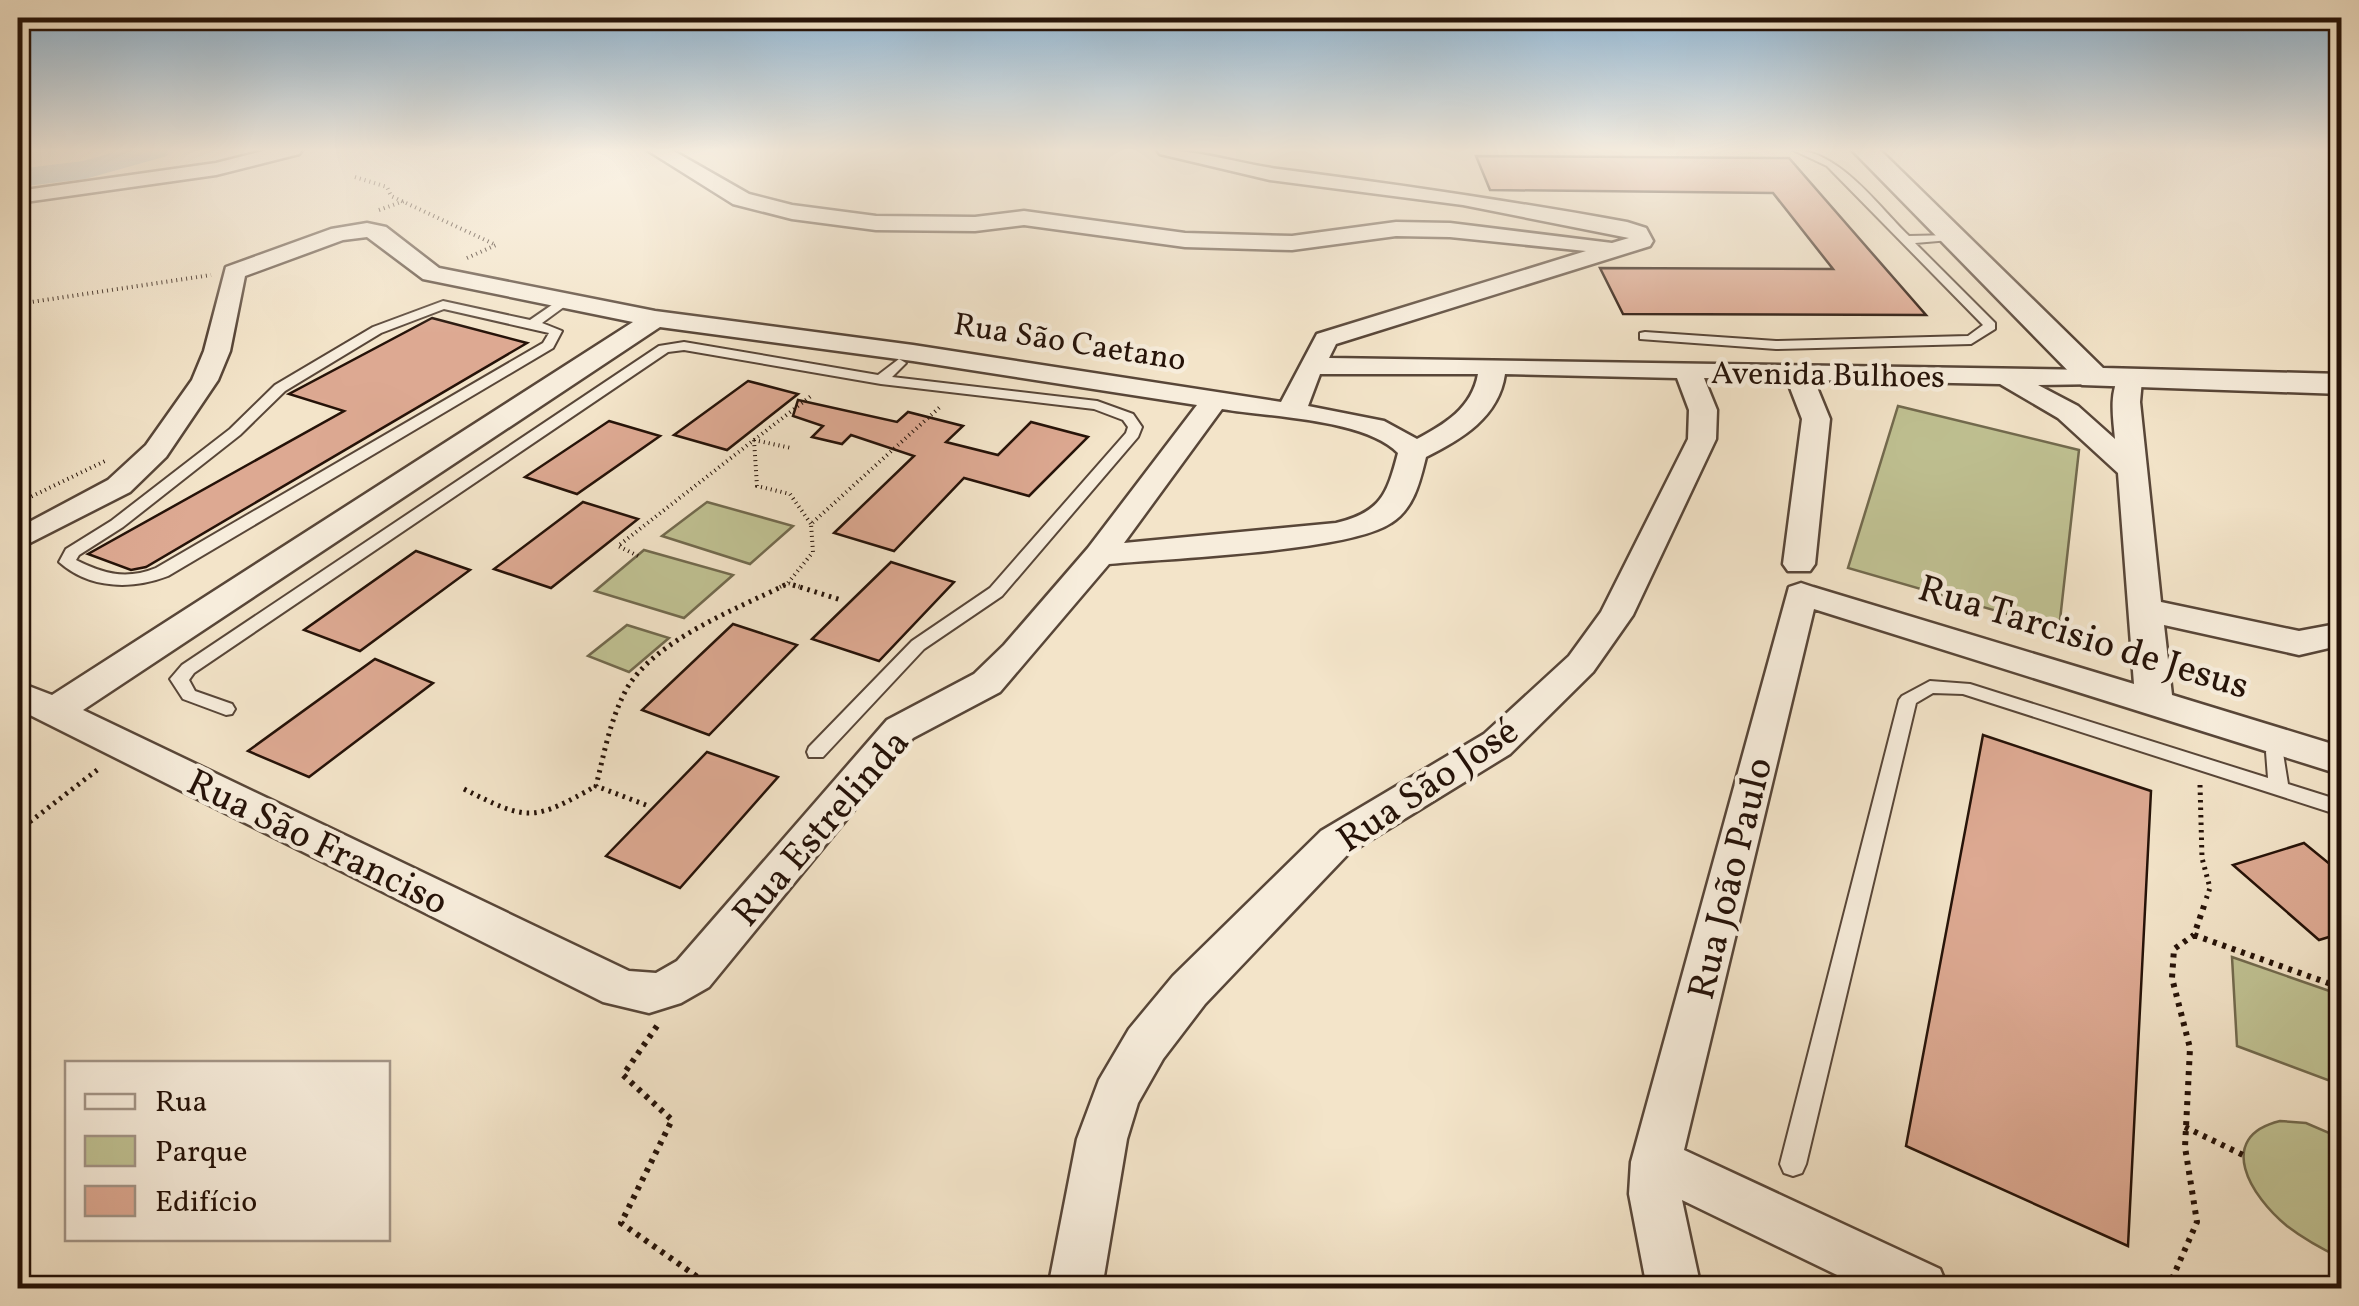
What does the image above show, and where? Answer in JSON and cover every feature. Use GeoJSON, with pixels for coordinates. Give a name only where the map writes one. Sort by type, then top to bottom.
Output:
{"type":"FeatureCollection","features":[{"type":"Feature","properties":{"kind":"street"},"geometry":{"type":"LineString","coordinates":[[788,211],[876,223],[975,224],[1024,218],[1185,240],[1292,243],[1396,229],[1630,244]]}},
{"type":"Feature","properties":{"kind":"street"},"geometry":{"type":"LineString","coordinates":[[1413,452],[1394,434],[1376,428],[1292,412],[1299,389],[1326,339],[1630,244],[1638,232],[1534,211]]}},
{"type":"Feature","properties":{"kind":"street"},"geometry":{"type":"LineString","coordinates":[[1925,211],[2111,379],[2126,402],[2154,702]]}},
{"type":"Feature","properties":{"kind":"street","name":"Rua São Caetano"},"geometry":{"type":"LineString","coordinates":[[18,540],[118,486],[140,468],[183,416],[217,350],[234,272],[339,234],[367,230],[378,232],[432,274],[655,320],[898,365],[1216,398],[1292,412]]}},
{"type":"Feature","properties":{"kind":"street"},"geometry":{"type":"LineString","coordinates":[[54,712],[655,320]]}},
{"type":"Feature","properties":{"kind":"street","name":"Avenida Bulhoes"},"geometry":{"type":"LineString","coordinates":[[1314,366],[1493,366],[2342,384]]}},
{"type":"Feature","properties":{"kind":"street"},"geometry":{"type":"LineString","coordinates":[[1099,555],[1336,532],[1368,525],[1390,512],[1401,497],[1413,452],[1451,434],[1485,400],[1493,366]]}},
{"type":"Feature","properties":{"kind":"street","name":"Rua São José"},"geometry":{"type":"LineString","coordinates":[[1075,1288],[1102,1139],[1116,1096],[1146,1044],[1189,990],[1335,842],[1497,744],[1581,664],[1616,615],[1702,439],[1703,410],[1688,371]]}},
{"type":"Feature","properties":{"kind":"street","name":"Rua João Paulo"},"geometry":{"type":"LineString","coordinates":[[1674,1288],[1655,1194],[1656,1162],[1800,579],[1816,419],[1797,372]]}},
{"type":"Feature","properties":{"kind":"street"},"geometry":{"type":"LineString","coordinates":[[2004,378],[2068,412],[2132,469]]}},
{"type":"Feature","properties":{"kind":"street","name":"Rua Estrelinda"},"geometry":{"type":"LineString","coordinates":[[619,988],[643,996],[671,988],[692,974],[900,729],[987,682],[1099,555],[1216,398]]}},
{"type":"Feature","properties":{"kind":"street","name":"Rua Tarcisio de Jesus"},"geometry":{"type":"LineString","coordinates":[[1800,579],[2154,702],[2276,760],[2342,760]]}},
{"type":"Feature","properties":{"kind":"street"},"geometry":{"type":"LineString","coordinates":[[2146,610],[2299,643],[2342,634]]}},
{"type":"Feature","properties":{"kind":"street","name":"Rua São Franciso"},"geometry":{"type":"LineString","coordinates":[[18,694],[619,988]]}},
{"type":"Feature","properties":{"kind":"street"},"geometry":{"type":"LineString","coordinates":[[1656,1162],[1921,1288]]}},
{"type":"Feature","properties":{"kind":"lane"},"geometry":{"type":"LineString","coordinates":[[1645,336],[1776,345],[1957,341],[1971,340],[1989,331],[1992,326],[1877,211]]}},
{"type":"Feature","properties":{"kind":"lane"},"geometry":{"type":"LineString","coordinates":[[1906,240],[1950,237]]}},
{"type":"Feature","properties":{"kind":"lane"},"geometry":{"type":"LineString","coordinates":[[532,324],[552,328],[557,336],[548,345],[162,572],[123,583],[103,580],[66,562],[72,552],[117,524],[235,432],[280,388],[376,330],[442,304],[532,324],[566,301]]}},
{"type":"Feature","properties":{"kind":"lane"},"geometry":{"type":"LineString","coordinates":[[226,710],[189,696],[179,679],[188,669],[664,349],[684,346],[898,365],[933,386],[1097,405],[1128,417],[1135,427],[1133,434],[996,592],[918,645],[816,752]]}},
{"type":"Feature","properties":{"kind":"lane"},"geometry":{"type":"LineString","coordinates":[[1793,1164],[1908,700],[1930,687],[1964,688],[2197,762],[2276,760],[2342,809]]}},
{"type":"Feature","properties":{"kind":"path"},"geometry":{"type":"LineString","coordinates":[[424,211],[496,246]]}},
{"type":"Feature","properties":{"kind":"path"},"geometry":{"type":"LineString","coordinates":[[811,524],[944,403],[906,399],[933,386]]}},
{"type":"Feature","properties":{"kind":"path"},"geometry":{"type":"LineString","coordinates":[[638,556],[618,546],[811,396]]}},
{"type":"Feature","properties":{"kind":"path"},"geometry":{"type":"LineString","coordinates":[[464,789],[506,810],[545,814],[596,786],[630,683],[655,659],[706,625],[788,583],[812,552],[811,524],[790,494],[757,486],[754,440]]}},
{"type":"Feature","properties":{"kind":"path"},"geometry":{"type":"LineString","coordinates":[[754,440],[791,448]]}},
{"type":"Feature","properties":{"kind":"path"},"geometry":{"type":"LineString","coordinates":[[18,503],[117,454]]}},
{"type":"Feature","properties":{"kind":"path"},"geometry":{"type":"LineString","coordinates":[[788,583],[841,600]]}},
{"type":"Feature","properties":{"kind":"path"},"geometry":{"type":"LineString","coordinates":[[18,832],[63,793],[128,748]]}},
{"type":"Feature","properties":{"kind":"path"},"geometry":{"type":"LineString","coordinates":[[2168,1288],[2198,1222],[2184,1127],[2190,1048],[2172,978],[2174,949],[2194,935],[2210,888],[2202,858],[2197,762]]}},
{"type":"Feature","properties":{"kind":"path"},"geometry":{"type":"LineString","coordinates":[[596,786],[646,805]]}},
{"type":"Feature","properties":{"kind":"path"},"geometry":{"type":"LineString","coordinates":[[2194,935],[2342,988]]}},
{"type":"Feature","properties":{"kind":"path"},"geometry":{"type":"LineString","coordinates":[[692,974],[623,1075],[672,1120],[621,1224],[713,1288]]}},
{"type":"Feature","properties":{"kind":"path"},"geometry":{"type":"LineString","coordinates":[[2184,1127],[2243,1155]]}},
{"type":"Feature","properties":{"kind":"green space"},"geometry":{"type":"Polygon","coordinates":[[[1898,406],[2079,450],[2059,629],[1848,568],[1898,406]]]}},
{"type":"Feature","properties":{"kind":"green space"},"geometry":{"type":"Polygon","coordinates":[[[707,502],[793,526],[750,564],[662,536],[707,502]]]}},
{"type":"Feature","properties":{"kind":"green space"},"geometry":{"type":"Polygon","coordinates":[[[644,550],[733,575],[684,618],[595,591],[644,550]]]}},
{"type":"Feature","properties":{"kind":"green space"},"geometry":{"type":"Polygon","coordinates":[[[627,625],[669,638],[629,672],[588,656],[627,625]]]}},
{"type":"Feature","properties":{"kind":"green space"},"geometry":{"type":"Polygon","coordinates":[[[2232,957],[2341,995],[2341,1085],[2237,1046],[2232,957]]]}},
{"type":"Feature","properties":{"kind":"green space"},"geometry":{"type":"Polygon","coordinates":[[[2280,1121],[2306,1123],[2341,1138],[2341,1258],[2313,1244],[2274,1214],[2261,1200],[2245,1169],[2248,1140],[2260,1129],[2280,1121]]]}},
{"type":"Feature","properties":{"kind":"building"},"geometry":{"type":"Polygon","coordinates":[[[1787,211],[1835,211],[1926,315],[1623,314],[1600,268],[1833,269],[1787,211]]]}},
{"type":"Feature","properties":{"kind":"building"},"geometry":{"type":"Polygon","coordinates":[[[432,318],[527,343],[146,567],[131,570],[88,554],[344,411],[289,394],[432,318]]]}},
{"type":"Feature","properties":{"kind":"building"},"geometry":{"type":"Polygon","coordinates":[[[748,381],[798,394],[727,450],[674,435],[748,381]]]}},
{"type":"Feature","properties":{"kind":"building"},"geometry":{"type":"Polygon","coordinates":[[[798,400],[897,422],[908,412],[963,426],[946,442],[998,455],[1031,422],[1088,437],[1029,496],[964,478],[894,551],[834,533],[914,456],[851,435],[842,444],[812,437],[823,426],[793,416],[798,400]]]}},
{"type":"Feature","properties":{"kind":"building"},"geometry":{"type":"Polygon","coordinates":[[[609,421],[660,436],[577,494],[525,477],[609,421]]]}},
{"type":"Feature","properties":{"kind":"building"},"geometry":{"type":"Polygon","coordinates":[[[583,502],[638,519],[551,588],[494,569],[583,502]]]}},
{"type":"Feature","properties":{"kind":"building"},"geometry":{"type":"Polygon","coordinates":[[[416,551],[470,570],[360,651],[304,630],[416,551]]]}},
{"type":"Feature","properties":{"kind":"building"},"geometry":{"type":"Polygon","coordinates":[[[891,562],[954,582],[879,661],[812,639],[891,562]]]}},
{"type":"Feature","properties":{"kind":"building"},"geometry":{"type":"Polygon","coordinates":[[[733,624],[797,645],[709,735],[642,710],[733,624]]]}},
{"type":"Feature","properties":{"kind":"building"},"geometry":{"type":"Polygon","coordinates":[[[375,659],[433,683],[309,777],[248,751],[375,659]]]}},
{"type":"Feature","properties":{"kind":"building"},"geometry":{"type":"Polygon","coordinates":[[[1983,735],[2151,791],[2128,1246],[1906,1146],[1983,735]]]}},
{"type":"Feature","properties":{"kind":"building"},"geometry":{"type":"Polygon","coordinates":[[[707,752],[778,777],[680,888],[606,856],[707,752]]]}},
{"type":"Feature","properties":{"kind":"building"},"geometry":{"type":"Polygon","coordinates":[[[2304,843],[2342,874],[2342,933],[2319,940],[2233,865],[2304,843]]]}}]}
